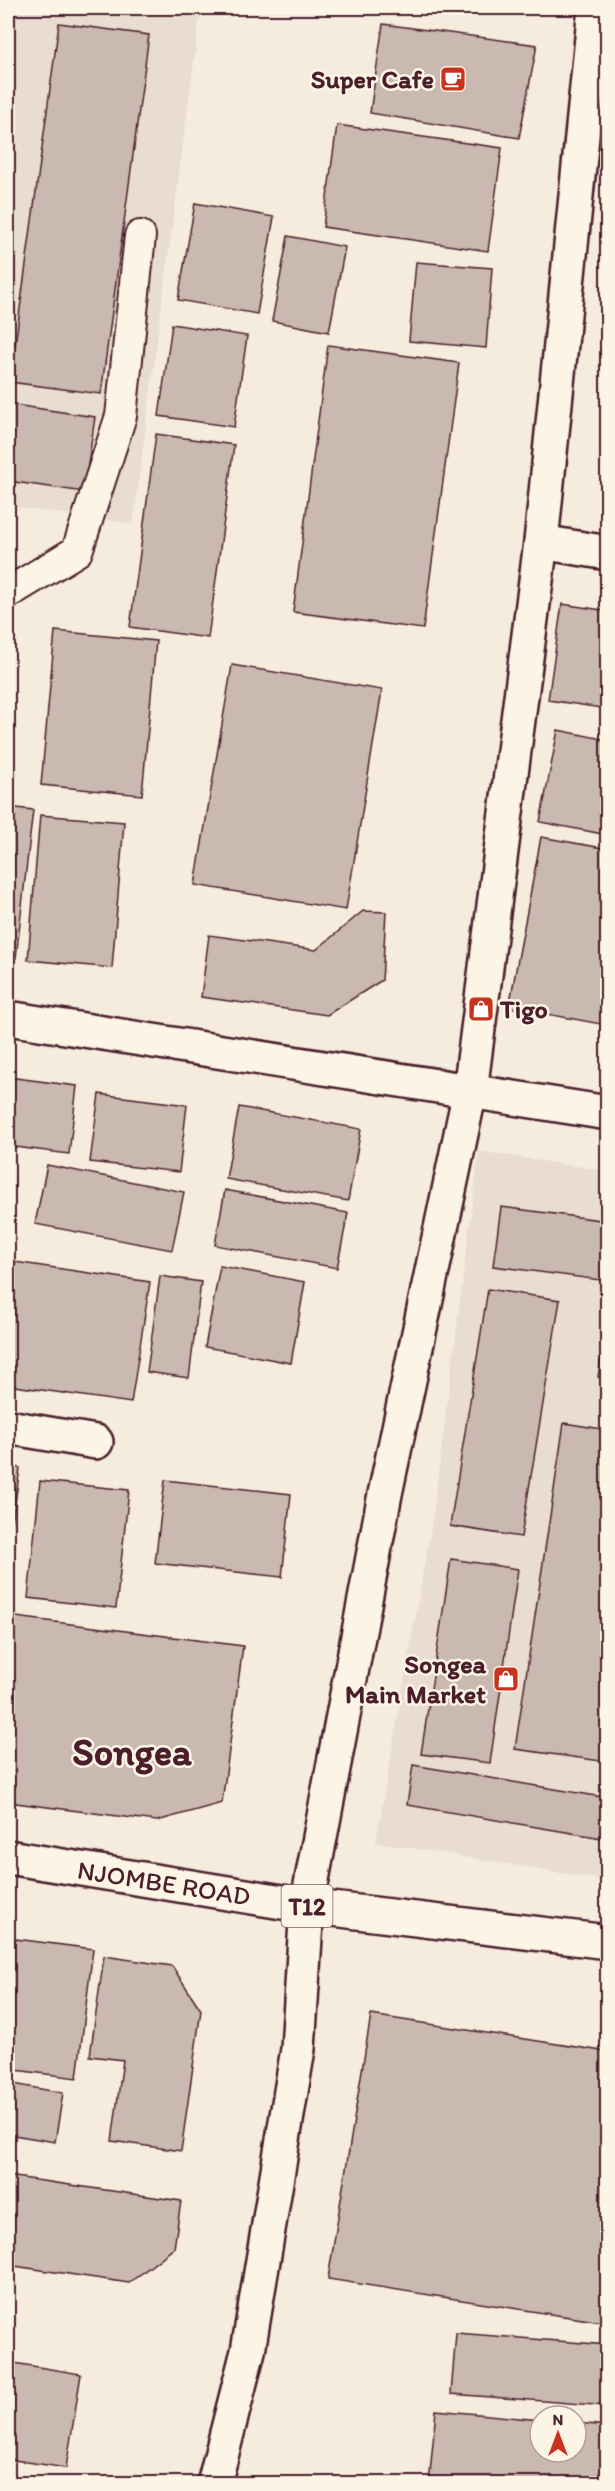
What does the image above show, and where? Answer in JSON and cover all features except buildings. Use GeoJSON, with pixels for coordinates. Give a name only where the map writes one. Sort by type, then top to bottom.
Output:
{"type":"FeatureCollection","features":[{"type":"Feature","properties":{"kind":"main road"},"geometry":{"type":"LineString","coordinates":[[214,2484],[248,2351],[298,2049],[307,1906],[385,1494],[470,1091],[541,542],[595,8]]}},
{"type":"Feature","properties":{"kind":"main road"},"geometry":{"type":"LineString","coordinates":[[541,542],[608,553]]}},
{"type":"Feature","properties":{"kind":"main road"},"geometry":{"type":"LineString","coordinates":[[8,1018],[608,1113]]}},
{"type":"Feature","properties":{"kind":"main road"},"geometry":{"type":"LineString","coordinates":[[8,1427],[96,1442]]}},
{"type":"Feature","properties":{"kind":"main road","name":"NJOMBE ROAD"},"geometry":{"type":"LineString","coordinates":[[8,1857],[307,1906],[608,1942]]}},
{"type":"Feature","properties":{"kind":"lane"},"geometry":{"type":"LineString","coordinates":[[8,593],[77,551],[121,416],[140,236]]}},
{"type":"Feature","properties":{"kind":"shaded area"},"geometry":{"type":"Polygon","coordinates":[[[8,8],[201,8],[133,524],[8,506],[8,8]]]}},
{"type":"Feature","properties":{"kind":"shaded area","name":"Songea Main Market"},"geometry":{"type":"Polygon","coordinates":[[[479,1151],[607,1171],[607,1881],[376,1842],[433,1515],[479,1151]]]}},
{"type":"Feature","properties":{"kind":"place","name":"Super Cafe"},"geometry":{"type":"Point","coordinates":[453,79]}},
{"type":"Feature","properties":{"kind":"place","name":"Tigo"},"geometry":{"type":"Point","coordinates":[481,1009]}},
{"type":"Feature","properties":{"kind":"place","name":"Songea Main Market"},"geometry":{"type":"Point","coordinates":[506,1679]}},
{"type":"Feature","properties":{"kind":"district","name":"Songea"},"geometry":{"type":"Point","coordinates":[132,1752]}}]}
